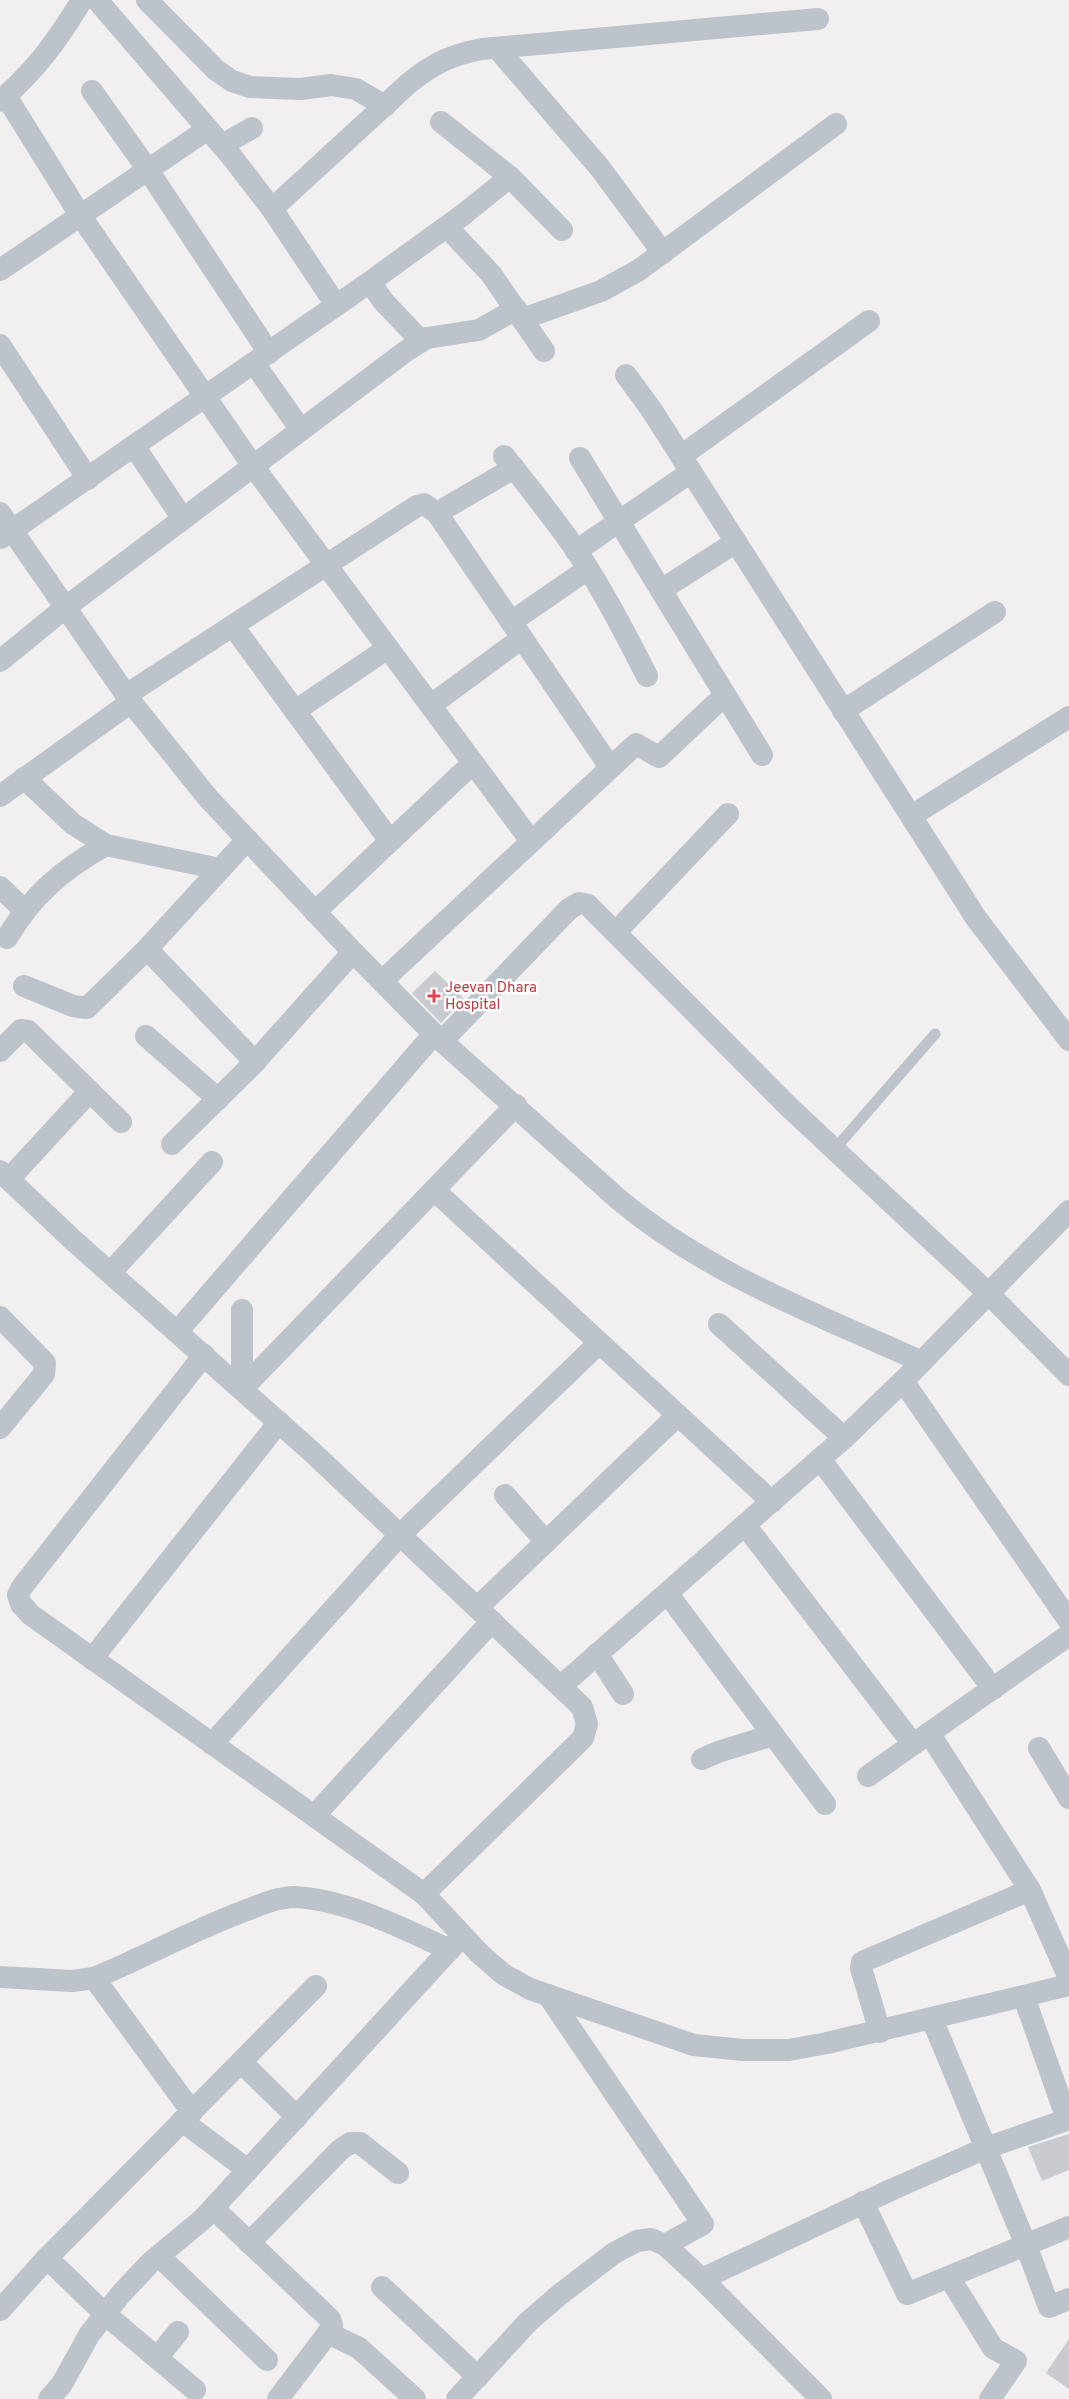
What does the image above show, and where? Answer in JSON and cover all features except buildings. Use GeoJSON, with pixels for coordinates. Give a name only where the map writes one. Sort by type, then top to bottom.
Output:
{"type":"FeatureCollection","features":[{"type":"Feature","properties":{"kind":"street"},"geometry":{"type":"LineString","coordinates":[[82,0],[57,42],[35,68],[3,98],[80,215],[253,466],[531,842]]}},
{"type":"Feature","properties":{"kind":"street"},"geometry":{"type":"LineString","coordinates":[[97,0],[215,137],[272,209],[336,305]]}},
{"type":"Feature","properties":{"kind":"street"},"geometry":{"type":"LineString","coordinates":[[148,0],[216,70],[232,82],[250,87],[301,89],[331,85],[356,89],[385,106]]}},
{"type":"Feature","properties":{"kind":"street"},"geometry":{"type":"LineString","coordinates":[[272,209],[432,65],[456,54],[497,48],[818,19]]}},
{"type":"Feature","properties":{"kind":"street"},"geometry":{"type":"LineString","coordinates":[[497,48],[600,168],[663,253]]}},
{"type":"Feature","properties":{"kind":"street"},"geometry":{"type":"LineString","coordinates":[[92,91],[148,170],[262,358],[301,430]]}},
{"type":"Feature","properties":{"kind":"street"},"geometry":{"type":"LineString","coordinates":[[441,122],[510,178],[562,230]]}},
{"type":"Feature","properties":{"kind":"street"},"geometry":{"type":"LineString","coordinates":[[370,282],[383,301],[421,341],[427,338],[479,330],[519,314],[601,291],[639,270],[663,253],[836,124]]}},
{"type":"Feature","properties":{"kind":"street"},"geometry":{"type":"LineString","coordinates":[[0,270],[148,170],[215,137],[252,128]]}},
{"type":"Feature","properties":{"kind":"street"},"geometry":{"type":"LineString","coordinates":[[510,178],[447,227],[370,282],[88,479],[4,527],[66,607],[129,699],[180,766],[315,912],[438,1038],[516,1105],[617,1198],[647,1223],[677,1244],[735,1277],[922,1362]]}},
{"type":"Feature","properties":{"kind":"street"},"geometry":{"type":"LineString","coordinates":[[447,227],[491,274],[544,351]]}},
{"type":"Feature","properties":{"kind":"street"},"geometry":{"type":"LineString","coordinates":[[431,705],[516,630],[619,522],[686,464],[869,321]]}},
{"type":"Feature","properties":{"kind":"street"},"geometry":{"type":"LineString","coordinates":[[0,661],[66,607],[406,351],[427,338]]}},
{"type":"Feature","properties":{"kind":"street"},"geometry":{"type":"LineString","coordinates":[[0,344],[88,479]]}},
{"type":"Feature","properties":{"kind":"street"},"geometry":{"type":"LineString","coordinates":[[626,375],[686,464],[976,918],[1069,1040]]}},
{"type":"Feature","properties":{"kind":"street"},"geometry":{"type":"LineString","coordinates":[[134,446],[183,519]]}},
{"type":"Feature","properties":{"kind":"street"},"geometry":{"type":"LineString","coordinates":[[580,458],[762,755]]}},
{"type":"Feature","properties":{"kind":"street"},"geometry":{"type":"LineString","coordinates":[[437,513],[509,462],[542,502],[582,560],[626,633],[647,676]]}},
{"type":"Feature","properties":{"kind":"street"},"geometry":{"type":"LineString","coordinates":[[0,796],[129,699],[233,626],[417,506],[424,504],[437,513],[610,768]]}},
{"type":"Feature","properties":{"kind":"street"},"geometry":{"type":"LineString","coordinates":[[661,590],[736,542]]}},
{"type":"Feature","properties":{"kind":"street"},"geometry":{"type":"LineString","coordinates":[[844,711],[995,612]]}},
{"type":"Feature","properties":{"kind":"street"},"geometry":{"type":"LineString","coordinates":[[233,626],[390,841]]}},
{"type":"Feature","properties":{"kind":"street"},"geometry":{"type":"LineString","coordinates":[[295,711],[388,648]]}},
{"type":"Feature","properties":{"kind":"street"},"geometry":{"type":"LineString","coordinates":[[382,981],[636,744],[659,757],[725,695]]}},
{"type":"Feature","properties":{"kind":"street"},"geometry":{"type":"LineString","coordinates":[[911,816],[1069,717]]}},
{"type":"Feature","properties":{"kind":"street"},"geometry":{"type":"LineString","coordinates":[[315,912],[473,762]]}},
{"type":"Feature","properties":{"kind":"street"},"geometry":{"type":"LineString","coordinates":[[24,778],[73,824],[106,845],[220,869]]}},
{"type":"Feature","properties":{"kind":"street"},"geometry":{"type":"LineString","coordinates":[[616,932],[728,814]]}},
{"type":"Feature","properties":{"kind":"street"},"geometry":{"type":"LineString","coordinates":[[24,986],[74,1006],[87,1008],[147,949],[247,840]]}},
{"type":"Feature","properties":{"kind":"street"},"geometry":{"type":"LineString","coordinates":[[7,938],[25,911],[48,884],[76,862],[106,845]]}},
{"type":"Feature","properties":{"kind":"street"},"geometry":{"type":"LineString","coordinates":[[0,887],[25,911]]}},
{"type":"Feature","properties":{"kind":"street"},"geometry":{"type":"LineString","coordinates":[[177,1332],[438,1038],[569,909],[579,903],[588,905],[789,1108],[988,1293],[1069,1374]]}},
{"type":"Feature","properties":{"kind":"street"},"geometry":{"type":"LineString","coordinates":[[147,949],[255,1062]]}},
{"type":"Feature","properties":{"kind":"street"},"geometry":{"type":"LineString","coordinates":[[172,1144],[255,1062],[353,952]]}},
{"type":"Feature","properties":{"kind":"street"},"geometry":{"type":"LineString","coordinates":[[0,1051],[21,1030],[28,1031],[121,1122]]}},
{"type":"Feature","properties":{"kind":"street"},"geometry":{"type":"LineString","coordinates":[[146,1036],[218,1099]]}},
{"type":"Feature","properties":{"kind":"street"},"geometry":{"type":"LineString","coordinates":[[90,1091],[4,1175],[278,1422],[582,1707],[587,1724],[583,1738],[424,1894]]}},
{"type":"Feature","properties":{"kind":"street"},"geometry":{"type":"LineString","coordinates":[[242,1389],[516,1105]]}},
{"type":"Feature","properties":{"kind":"street"},"geometry":{"type":"LineString","coordinates":[[111,1272],[212,1162]]}},
{"type":"Feature","properties":{"kind":"street"},"geometry":{"type":"LineString","coordinates":[[434,1190],[772,1502]]}},
{"type":"Feature","properties":{"kind":"street"},"geometry":{"type":"LineString","coordinates":[[561,1686],[844,1438],[922,1362],[1069,1211]]}},
{"type":"Feature","properties":{"kind":"street"},"geometry":{"type":"LineString","coordinates":[[242,1310],[242,1389]]}},
{"type":"Feature","properties":{"kind":"street"},"geometry":{"type":"LineString","coordinates":[[0,1317],[37,1352],[45,1363],[44,1374],[0,1428]]}},
{"type":"Feature","properties":{"kind":"street"},"geometry":{"type":"LineString","coordinates":[[719,1324],[844,1438]]}},
{"type":"Feature","properties":{"kind":"street"},"geometry":{"type":"LineString","coordinates":[[212,1744],[400,1535],[599,1343]]}},
{"type":"Feature","properties":{"kind":"street"},"geometry":{"type":"LineString","coordinates":[[204,1356],[9,1592],[31,1615],[424,1894],[456,1943]]}},
{"type":"Feature","properties":{"kind":"street"},"geometry":{"type":"LineString","coordinates":[[903,1381],[1069,1621]]}},
{"type":"Feature","properties":{"kind":"street"},"geometry":{"type":"LineString","coordinates":[[314,1816],[546,1542],[678,1415]]}},
{"type":"Feature","properties":{"kind":"street"},"geometry":{"type":"LineString","coordinates":[[92,1659],[278,1422]]}},
{"type":"Feature","properties":{"kind":"street"},"geometry":{"type":"LineString","coordinates":[[820,1459],[993,1689]]}},
{"type":"Feature","properties":{"kind":"street"},"geometry":{"type":"LineString","coordinates":[[505,1495],[546,1542]]}},
{"type":"Feature","properties":{"kind":"street"},"geometry":{"type":"LineString","coordinates":[[745,1525],[921,1739],[1030,1890],[1069,1978]]}},
{"type":"Feature","properties":{"kind":"street"},"geometry":{"type":"LineString","coordinates":[[667,1593],[825,1804]]}},
{"type":"Feature","properties":{"kind":"street"},"geometry":{"type":"LineString","coordinates":[[868,1776],[1069,1635]]}},
{"type":"Feature","properties":{"kind":"street"},"geometry":{"type":"LineString","coordinates":[[597,1654],[623,1694]]}},
{"type":"Feature","properties":{"kind":"street"},"geometry":{"type":"LineString","coordinates":[[702,1759],[718,1752],[774,1735]]}},
{"type":"Feature","properties":{"kind":"street"},"geometry":{"type":"LineString","coordinates":[[1039,1748],[1069,1798]]}},
{"type":"Feature","properties":{"kind":"street"},"geometry":{"type":"LineString","coordinates":[[880,2032],[861,1968],[862,1962],[1030,1890]]}},
{"type":"Feature","properties":{"kind":"street"},"geometry":{"type":"LineString","coordinates":[[0,1977],[72,1980],[94,1978],[226,1918],[270,1901],[294,1897],[323,1902],[456,1943],[503,1974],[530,1989],[694,2045],[743,2050],[789,2050],[932,2020],[1069,1985]]}},
{"type":"Feature","properties":{"kind":"street"},"geometry":{"type":"LineString","coordinates":[[49,2399],[62,2384],[89,2335],[120,2295],[159,2256],[213,2208],[456,1943]]}},
{"type":"Feature","properties":{"kind":"street"},"geometry":{"type":"LineString","coordinates":[[94,1978],[187,2117],[248,2170]]}},
{"type":"Feature","properties":{"kind":"street"},"geometry":{"type":"LineString","coordinates":[[0,2310],[47,2258],[316,1986]]}},
{"type":"Feature","properties":{"kind":"street"},"geometry":{"type":"LineString","coordinates":[[548,1995],[703,2224],[665,2245]]}},
{"type":"Feature","properties":{"kind":"street"},"geometry":{"type":"LineString","coordinates":[[702,2279],[863,2202],[986,2148],[1068,2119],[1024,1997]]}},
{"type":"Feature","properties":{"kind":"street"},"geometry":{"type":"LineString","coordinates":[[932,2020],[1026,2245],[1049,2307],[1069,2298]]}},
{"type":"Feature","properties":{"kind":"street"},"geometry":{"type":"LineString","coordinates":[[241,2062],[297,2117]]}},
{"type":"Feature","properties":{"kind":"street"},"geometry":{"type":"LineString","coordinates":[[249,2243],[340,2150],[350,2143],[360,2144],[398,2174]]}},
{"type":"Feature","properties":{"kind":"street"},"geometry":{"type":"LineString","coordinates":[[863,2202],[907,2294],[1069,2227]]}},
{"type":"Feature","properties":{"kind":"street"},"geometry":{"type":"LineString","coordinates":[[213,2208],[330,2319],[332,2325],[328,2333],[278,2399]]}},
{"type":"Feature","properties":{"kind":"street"},"geometry":{"type":"LineString","coordinates":[[457,2399],[528,2322],[614,2253],[637,2241],[651,2239],[665,2245],[702,2279],[821,2399]]}},
{"type":"Feature","properties":{"kind":"street"},"geometry":{"type":"LineString","coordinates":[[159,2256],[267,2360]]}},
{"type":"Feature","properties":{"kind":"street"},"geometry":{"type":"LineString","coordinates":[[47,2258],[105,2314],[195,2390]]}},
{"type":"Feature","properties":{"kind":"street"},"geometry":{"type":"LineString","coordinates":[[949,2277],[993,2348],[1016,2361],[990,2399]]}},
{"type":"Feature","properties":{"kind":"street"},"geometry":{"type":"LineString","coordinates":[[382,2287],[478,2377]]}},
{"type":"Feature","properties":{"kind":"street"},"geometry":{"type":"LineString","coordinates":[[157,2358],[178,2332]]}},
{"type":"Feature","properties":{"kind":"street"},"geometry":{"type":"LineString","coordinates":[[328,2333],[359,2348],[416,2399]]}},
{"type":"Feature","properties":{"kind":"lane"},"geometry":{"type":"LineString","coordinates":[[834,1150],[935,1034]]}},
{"type":"Feature","properties":{"kind":"place","name":"Jeevan Dhara Hospital"},"geometry":{"type":"Point","coordinates":[434,996]}}]}
